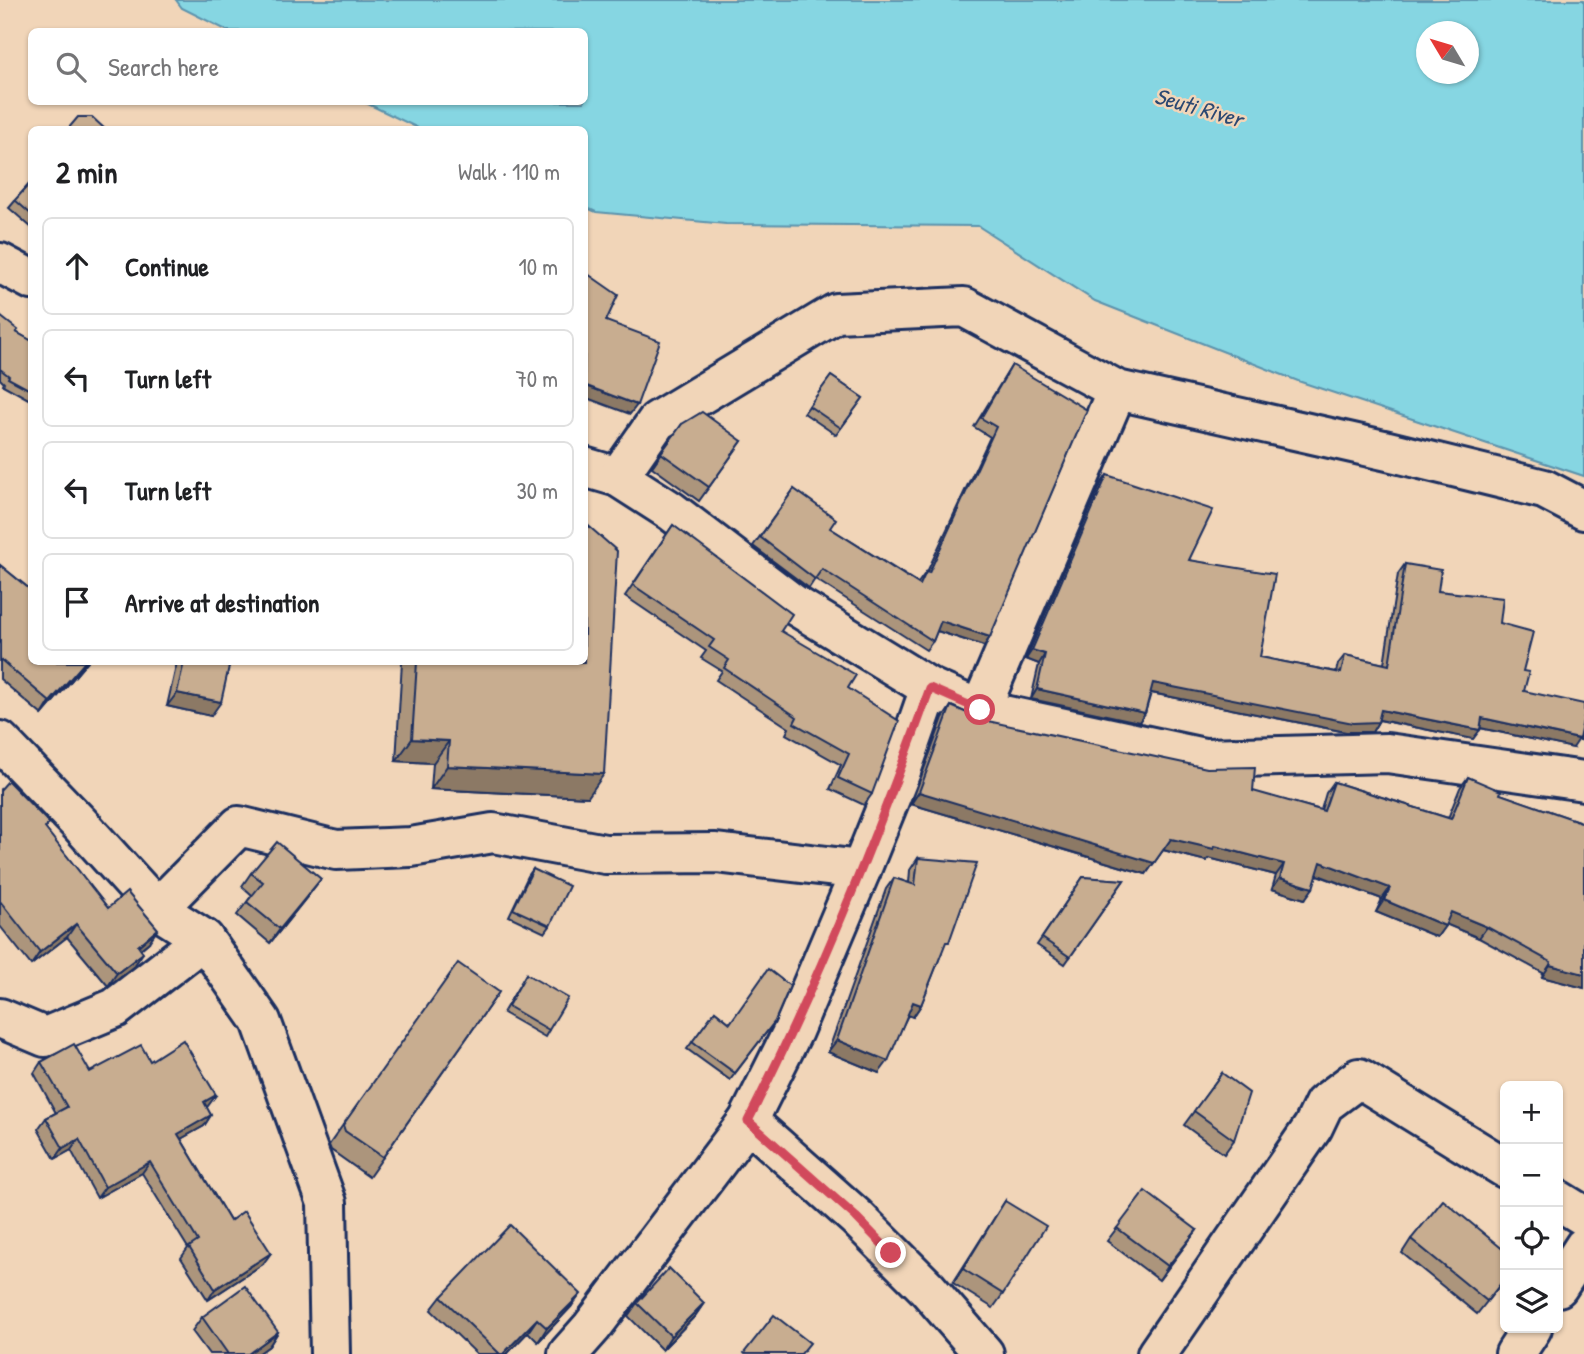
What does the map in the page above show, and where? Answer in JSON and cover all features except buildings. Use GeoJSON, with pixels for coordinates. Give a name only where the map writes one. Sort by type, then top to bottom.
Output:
{"type":"FeatureCollection","features":[{"type":"Feature","properties":{"kind":"street"},"geometry":{"type":"LineString","coordinates":[[0,264],[28,279]]}},
{"type":"Feature","properties":{"kind":"street"},"geometry":{"type":"LineString","coordinates":[[1584,510],[1544,489],[1117,390],[964,307],[836,313],[657,421],[601,472],[671,512],[793,604],[930,688],[980,710],[1205,758],[1387,752],[1584,781]]}},
{"type":"Feature","properties":{"kind":"street"},"geometry":{"type":"LineString","coordinates":[[980,710],[1117,390]]}},
{"type":"Feature","properties":{"kind":"street"},"geometry":{"type":"LineString","coordinates":[[568,1354],[592,1327],[748,1121],[793,1031],[861,870],[901,771],[930,688]]}},
{"type":"Feature","properties":{"kind":"street"},"geometry":{"type":"LineString","coordinates":[[0,741],[157,909],[204,939],[261,1021],[327,1203],[330,1354]]}},
{"type":"Feature","properties":{"kind":"street"},"geometry":{"type":"LineString","coordinates":[[157,909],[239,826],[336,850],[411,847],[493,833],[605,854],[716,853],[861,870]]}},
{"type":"Feature","properties":{"kind":"street"},"geometry":{"type":"LineString","coordinates":[[0,1018],[45,1037],[115,1008],[204,939]]}},
{"type":"Feature","properties":{"kind":"street"},"geometry":{"type":"LineString","coordinates":[[1157,1354],[1314,1127],[1324,1104],[1359,1078],[1500,1165]]}},
{"type":"Feature","properties":{"kind":"street"},"geometry":{"type":"LineString","coordinates":[[748,1121],[865,1226],[927,1288],[984,1354]]}},
{"type":"Feature","properties":{"kind":"street"},"geometry":{"type":"LineString","coordinates":[[1563,1203],[1584,1216]]}},
{"type":"Feature","properties":{"kind":"street"},"geometry":{"type":"LineString","coordinates":[[1563,1279],[1584,1247]]}},
{"type":"Feature","properties":{"kind":"street"},"geometry":{"type":"LineString","coordinates":[[1514,1354],[1529,1333]]}},
{"type":"Feature","properties":{"kind":"water","name":"Seuti River"},"geometry":{"type":"Polygon","coordinates":[[[176,0],[1584,0],[1584,476],[1298,381],[1095,301],[978,226],[726,224],[596,212],[588,208],[588,126],[414,126],[370,105],[588,105],[588,28],[222,28],[182,8],[176,0]]]}},
{"type":"Feature","properties":{"kind":"route"},"geometry":{"type":"LineString","coordinates":[[891,1253],[856,1217],[748,1121],[813,985],[901,771],[930,688],[980,710]]}}]}
